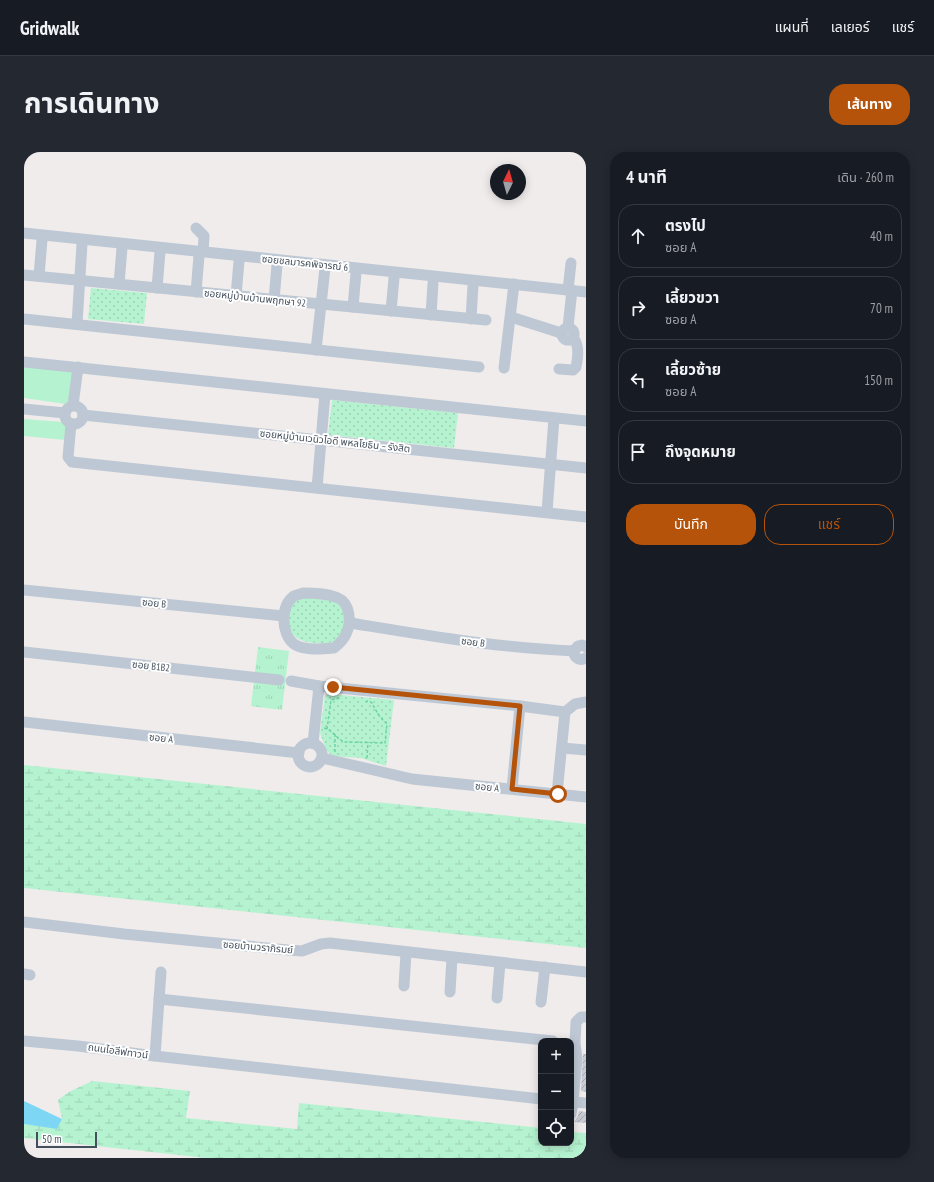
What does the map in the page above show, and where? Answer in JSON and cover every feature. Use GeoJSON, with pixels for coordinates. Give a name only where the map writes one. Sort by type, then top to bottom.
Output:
{"type":"FeatureCollection","features":[{"type":"Feature","properties":{"kind":"street"},"geometry":{"type":"LineString","coordinates":[[196,228],[204,236],[196,292]]}},
{"type":"Feature","properties":{"kind":"street","name":"ซอยชลมารคพิจารณ์ 6"},"geometry":{"type":"LineString","coordinates":[[24,233],[201,254],[586,292]]}},
{"type":"Feature","properties":{"kind":"street"},"geometry":{"type":"LineString","coordinates":[[39,276],[42,240]]}},
{"type":"Feature","properties":{"kind":"street"},"geometry":{"type":"LineString","coordinates":[[77,324],[82,244]]}},
{"type":"Feature","properties":{"kind":"street"},"geometry":{"type":"LineString","coordinates":[[119,284],[122,248]]}},
{"type":"Feature","properties":{"kind":"street"},"geometry":{"type":"LineString","coordinates":[[157,288],[160,252]]}},
{"type":"Feature","properties":{"kind":"street"},"geometry":{"type":"LineString","coordinates":[[236,296],[239,261]]}},
{"type":"Feature","properties":{"kind":"street"},"geometry":{"type":"LineString","coordinates":[[564,330],[570,290],[571,263]]}},
{"type":"Feature","properties":{"kind":"street"},"geometry":{"type":"LineString","coordinates":[[274,300],[277,265]]}},
{"type":"Feature","properties":{"kind":"street"},"geometry":{"type":"LineString","coordinates":[[316,350],[324,268]]}},
{"type":"Feature","properties":{"kind":"street"},"geometry":{"type":"LineString","coordinates":[[353,307],[356,273]]}},
{"type":"Feature","properties":{"kind":"street","name":"ซอยหมู่บ้านบ้านพฤกษา 92"},"geometry":{"type":"LineString","coordinates":[[24,275],[486,320]]}},
{"type":"Feature","properties":{"kind":"street"},"geometry":{"type":"LineString","coordinates":[[391,311],[394,278]]}},
{"type":"Feature","properties":{"kind":"street"},"geometry":{"type":"LineString","coordinates":[[431,315],[433,283]]}},
{"type":"Feature","properties":{"kind":"street"},"geometry":{"type":"LineString","coordinates":[[504,368],[514,284]]}},
{"type":"Feature","properties":{"kind":"street"},"geometry":{"type":"LineString","coordinates":[[471,319],[473,285]]}},
{"type":"Feature","properties":{"kind":"street"},"geometry":{"type":"LineString","coordinates":[[510,317],[564,330],[573,330],[573,338],[577,343],[576,367],[573,370],[559,369]]}},
{"type":"Feature","properties":{"kind":"street"},"geometry":{"type":"LineString","coordinates":[[24,319],[479,367]]}},
{"type":"Feature","properties":{"kind":"street"},"geometry":{"type":"LineString","coordinates":[[24,362],[586,421]]}},
{"type":"Feature","properties":{"kind":"street"},"geometry":{"type":"LineString","coordinates":[[73,405],[78,367]]}},
{"type":"Feature","properties":{"kind":"street"},"geometry":{"type":"LineString","coordinates":[[317,488],[325,394]]}},
{"type":"Feature","properties":{"kind":"street"},"geometry":{"type":"LineString","coordinates":[[73,405],[81,409],[84,415],[82,421],[72,424],[65,419],[64,413],[73,405]]}},
{"type":"Feature","properties":{"kind":"street"},"geometry":{"type":"LineString","coordinates":[[24,409],[64,413]]}},
{"type":"Feature","properties":{"kind":"street","name":"ซอยหมู่บ้านเวนิวไอดี พหลโยธิน – รังสิต"},"geometry":{"type":"LineString","coordinates":[[84,415],[586,468]]}},
{"type":"Feature","properties":{"kind":"street"},"geometry":{"type":"LineString","coordinates":[[547,512],[554,418]]}},
{"type":"Feature","properties":{"kind":"street"},"geometry":{"type":"LineString","coordinates":[[72,424],[68,457],[72,462],[586,517]]}},
{"type":"Feature","properties":{"kind":"street","name":"ซอย B"},"geometry":{"type":"LineString","coordinates":[[24,590],[284,616]]}},
{"type":"Feature","properties":{"kind":"street"},"geometry":{"type":"LineString","coordinates":[[303,593],[316,593],[337,597],[344,601],[349,611],[350,623],[347,633],[342,641],[334,648],[305,648],[295,644],[288,636],[284,616],[288,605],[294,596],[303,593]]}},
{"type":"Feature","properties":{"kind":"street","name":"ซอย B"},"geometry":{"type":"LineString","coordinates":[[350,623],[519,648],[574,651]]}},
{"type":"Feature","properties":{"kind":"street","name":"ซอย B"},"geometry":{"type":"LineString","coordinates":[[574,651],[578,646],[582,645],[586,647]]}},
{"type":"Feature","properties":{"kind":"street","name":"ซอย B"},"geometry":{"type":"LineString","coordinates":[[574,651],[575,656],[578,659],[586,658]]}},
{"type":"Feature","properties":{"kind":"street","name":"ซอย B1B2"},"geometry":{"type":"LineString","coordinates":[[24,652],[279,680]]}},
{"type":"Feature","properties":{"kind":"street"},"geometry":{"type":"LineString","coordinates":[[291,681],[319,686],[520,706],[564,712],[575,704],[586,702]]}},
{"type":"Feature","properties":{"kind":"street"},"geometry":{"type":"LineString","coordinates":[[313,743],[319,686]]}},
{"type":"Feature","properties":{"kind":"street","name":"ซอย A"},"geometry":{"type":"LineString","coordinates":[[512,789],[520,706]]}},
{"type":"Feature","properties":{"kind":"street"},"geometry":{"type":"LineString","coordinates":[[558,794],[564,712]]}},
{"type":"Feature","properties":{"kind":"street","name":"ซอย A"},"geometry":{"type":"LineString","coordinates":[[24,722],[299,753]]}},
{"type":"Feature","properties":{"kind":"street"},"geometry":{"type":"LineString","coordinates":[[313,743],[322,750],[322,758],[317,764],[310,767],[302,764],[299,753],[302,746],[313,743]]}},
{"type":"Feature","properties":{"kind":"street"},"geometry":{"type":"LineString","coordinates":[[562,748],[586,750]]}},
{"type":"Feature","properties":{"kind":"street","name":"ซอย A"},"geometry":{"type":"LineString","coordinates":[[322,758],[412,779],[586,797]]}},
{"type":"Feature","properties":{"kind":"street","name":"ซอยบ้านวราภิรมย์"},"geometry":{"type":"LineString","coordinates":[[24,922],[124,934],[302,951],[321,944],[330,943],[406,953],[586,972]]}},
{"type":"Feature","properties":{"kind":"street"},"geometry":{"type":"LineString","coordinates":[[404,986],[406,953]]}},
{"type":"Feature","properties":{"kind":"street"},"geometry":{"type":"LineString","coordinates":[[450,992],[452,958]]}},
{"type":"Feature","properties":{"kind":"street"},"geometry":{"type":"LineString","coordinates":[[497,998],[500,963]]}},
{"type":"Feature","properties":{"kind":"street"},"geometry":{"type":"LineString","coordinates":[[541,1002],[545,967]]}},
{"type":"Feature","properties":{"kind":"street","name":"ถนนไอลีฟทาวน์"},"geometry":{"type":"LineString","coordinates":[[24,1041],[78,1046],[154,1056],[161,972]]}},
{"type":"Feature","properties":{"kind":"street"},"geometry":{"type":"LineString","coordinates":[[159,999],[538,1039]]}},
{"type":"Feature","properties":{"kind":"street"},"geometry":{"type":"LineString","coordinates":[[574,1038],[576,1022],[580,1017],[586,1017]]}},
{"type":"Feature","properties":{"kind":"street"},"geometry":{"type":"LineString","coordinates":[[574,1045],[581,1060],[574,1093]]}},
{"type":"Feature","properties":{"kind":"street"},"geometry":{"type":"LineString","coordinates":[[154,1056],[538,1099]]}},
{"type":"Feature","properties":{"kind":"street"},"geometry":{"type":"LineString","coordinates":[[574,1102],[586,1103]]}},
{"type":"Feature","properties":{"kind":"path"},"geometry":{"type":"LineString","coordinates":[[328,729],[331,700],[339,698],[346,699]]}},
{"type":"Feature","properties":{"kind":"path"},"geometry":{"type":"LineString","coordinates":[[315,725],[328,729],[340,740],[345,742],[386,743],[388,724],[380,717],[371,702],[365,701]]}},
{"type":"Feature","properties":{"kind":"path"},"geometry":{"type":"LineString","coordinates":[[335,734],[335,761]]}},
{"type":"Feature","properties":{"kind":"path"},"geometry":{"type":"LineString","coordinates":[[366,768],[368,742]]}},
{"type":"Feature","properties":{"kind":"green space"},"geometry":{"type":"Polygon","coordinates":[[[91,288],[147,293],[144,324],[88,319],[91,288]]]}},
{"type":"Feature","properties":{"kind":"green space"},"geometry":{"type":"Polygon","coordinates":[[[24,365],[73,372],[70,403],[65,404],[24,398],[24,365]]]}},
{"type":"Feature","properties":{"kind":"green space"},"geometry":{"type":"Polygon","coordinates":[[[332,400],[458,413],[454,448],[328,435],[332,400]]]}},
{"type":"Feature","properties":{"kind":"green space"},"geometry":{"type":"Polygon","coordinates":[[[24,419],[64,422],[67,425],[65,440],[24,436],[24,419]]]}},
{"type":"Feature","properties":{"kind":"green space"},"geometry":{"type":"Polygon","coordinates":[[[296,597],[339,602],[348,623],[336,642],[306,642],[294,636],[289,623],[289,612],[290,607],[296,597]]]}},
{"type":"Feature","properties":{"kind":"green space"},"geometry":{"type":"Polygon","coordinates":[[[258,647],[289,651],[282,710],[251,706],[258,647]]]}},
{"type":"Feature","properties":{"kind":"green space"},"geometry":{"type":"Polygon","coordinates":[[[330,694],[394,700],[386,766],[361,758],[332,756],[326,750],[320,733],[325,695],[330,694]]]}},
{"type":"Feature","properties":{"kind":"green space"},"geometry":{"type":"Polygon","coordinates":[[[24,765],[586,824],[586,948],[24,888],[24,765]]]}},
{"type":"Feature","properties":{"kind":"green space"},"geometry":{"type":"Polygon","coordinates":[[[92,1081],[190,1091],[186,1118],[297,1129],[299,1103],[538,1128],[538,1146],[574,1146],[574,1132],[586,1133],[586,1158],[206,1158],[24,1138],[24,1124],[57,1128],[62,1119],[58,1100],[69,1092],[92,1081]]]}},
{"type":"Feature","properties":{"kind":"water"},"geometry":{"type":"Polygon","coordinates":[[[24,1101],[62,1119],[57,1129],[24,1124],[24,1101]]]}},
{"type":"Feature","properties":{"kind":"building"},"geometry":{"type":"Polygon","coordinates":[[[583,1054],[586,1054],[586,1092],[581,1091],[583,1054]]]}},
{"type":"Feature","properties":{"kind":"building"},"geometry":{"type":"Polygon","coordinates":[[[579,1111],[586,1112],[586,1123],[574,1122],[579,1111]]]}},
{"type":"Feature","properties":{"kind":"route"},"geometry":{"type":"LineString","coordinates":[[333,687],[520,706],[512,789],[558,794]]}}]}
